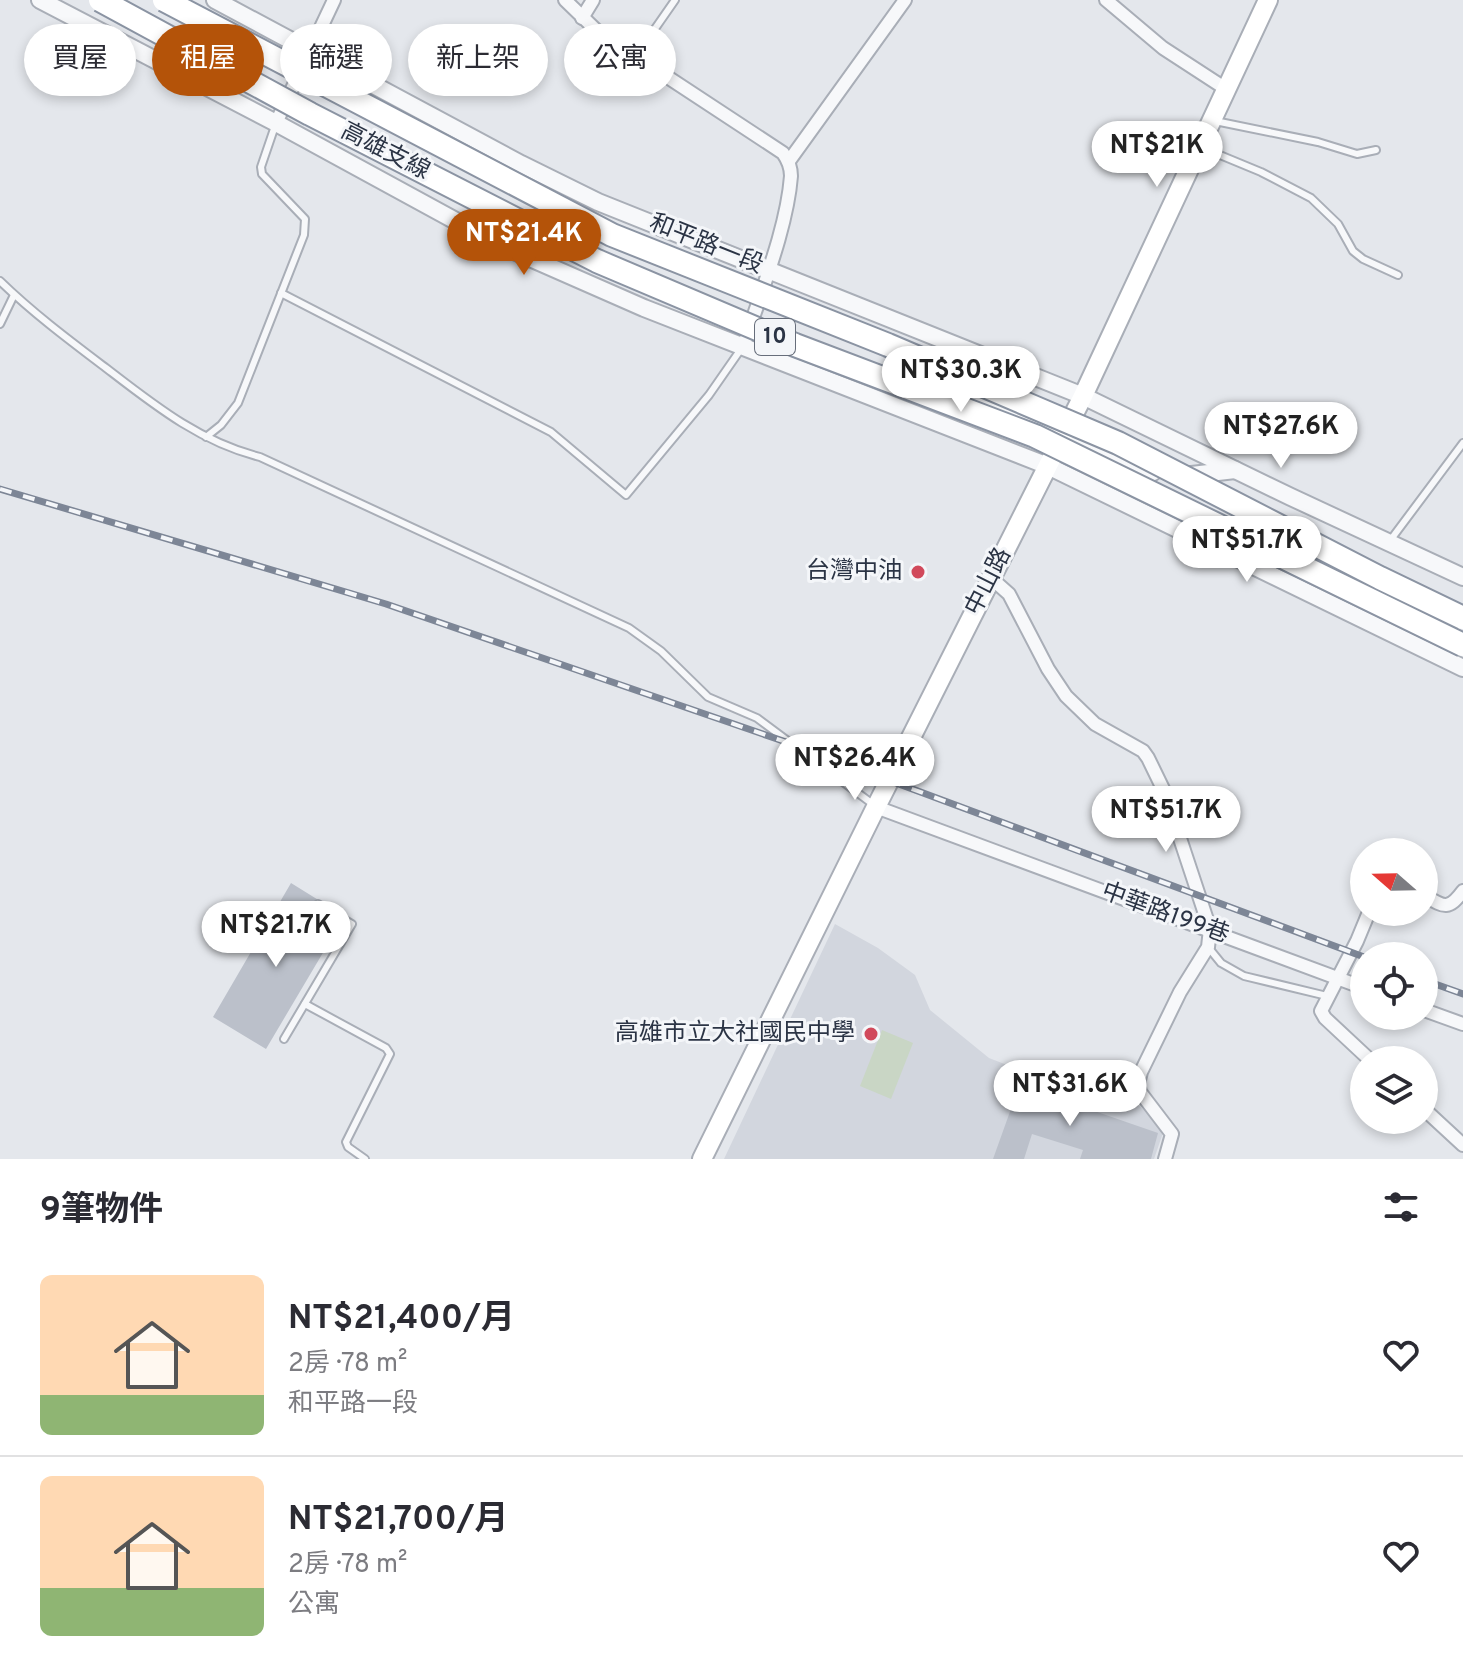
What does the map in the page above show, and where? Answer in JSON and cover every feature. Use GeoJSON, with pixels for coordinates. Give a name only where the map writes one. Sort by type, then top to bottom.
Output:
{"type":"FeatureCollection","features":[{"type":"Feature","properties":{"kind":"highway","name":"高雄支線"},"geometry":{"type":"LineString","coordinates":[[100,0],[310,114],[597,261],[795,345],[1035,436],[1463,645]]}},
{"type":"Feature","properties":{"kind":"highway","name":"高雄支線"},"geometry":{"type":"LineString","coordinates":[[164,0],[612,235],[888,345],[1118,443],[1463,618]]}},
{"type":"Feature","properties":{"kind":"main road","name":"中山路"},"geometry":{"type":"LineString","coordinates":[[702,1159],[1083,396],[1268,0]]}},
{"type":"Feature","properties":{"kind":"street"},"geometry":{"type":"LineString","coordinates":[[40,0],[276,123],[498,244],[644,308],[1048,466],[1463,668]]}},
{"type":"Feature","properties":{"kind":"street","name":"和平路一段"},"geometry":{"type":"LineString","coordinates":[[215,0],[280,34]]}},
{"type":"Feature","properties":{"kind":"street"},"geometry":{"type":"LineString","coordinates":[[322,24],[334,0]]}},
{"type":"Feature","properties":{"kind":"street"},"geometry":{"type":"LineString","coordinates":[[565,0],[591,24]]}},
{"type":"Feature","properties":{"kind":"street"},"geometry":{"type":"LineString","coordinates":[[582,18],[593,0]]}},
{"type":"Feature","properties":{"kind":"street"},"geometry":{"type":"LineString","coordinates":[[789,161],[905,0]]}},
{"type":"Feature","properties":{"kind":"street"},"geometry":{"type":"LineString","coordinates":[[1106,0],[1163,48],[1226,89]]}},
{"type":"Feature","properties":{"kind":"street"},"geometry":{"type":"LineString","coordinates":[[676,82],[783,153],[789,161],[791,174],[786,202],[744,345]]}},
{"type":"Feature","properties":{"kind":"street","name":"和平路一段"},"geometry":{"type":"LineString","coordinates":[[392,93],[585,195],[1083,396],[1463,577]]}},
{"type":"Feature","properties":{"kind":"street"},"geometry":{"type":"LineString","coordinates":[[276,123],[289,96]]}},
{"type":"Feature","properties":{"kind":"street"},"geometry":{"type":"LineString","coordinates":[[858,391],[918,375],[1168,478],[1237,470]]}},
{"type":"Feature","properties":{"kind":"street"},"geometry":{"type":"LineString","coordinates":[[991,578],[1009,594],[1048,669],[1066,696],[1095,724],[1143,751],[1148,758],[1165,793],[1210,931],[1208,947],[1180,992],[1138,1084],[1140,1092],[1172,1134],[1165,1159]]}},
{"type":"Feature","properties":{"kind":"street","name":"中華路199巷"},"geometry":{"type":"LineString","coordinates":[[876,807],[1350,983]]}},
{"type":"Feature","properties":{"kind":"street"},"geometry":{"type":"LineString","coordinates":[[1438,904],[1447,906],[1453,903],[1463,891]]}},
{"type":"Feature","properties":{"kind":"street"},"geometry":{"type":"LineString","coordinates":[[1355,1046],[1321,1011],[1362,926]]}},
{"type":"Feature","properties":{"kind":"street"},"geometry":{"type":"LineString","coordinates":[[1438,1015],[1463,1024]]}},
{"type":"Feature","properties":{"kind":"street"},"geometry":{"type":"LineString","coordinates":[[1438,1122],[1463,1145]]}},
{"type":"Feature","properties":{"kind":"lane"},"geometry":{"type":"LineString","coordinates":[[658,24],[675,0]]}},
{"type":"Feature","properties":{"kind":"lane"},"geometry":{"type":"LineString","coordinates":[[1212,120],[1318,142],[1357,154],[1376,150]]}},
{"type":"Feature","properties":{"kind":"lane"},"geometry":{"type":"LineString","coordinates":[[206,437],[221,425],[238,403],[304,235],[305,224],[301,214],[262,174],[261,167],[276,123]]}},
{"type":"Feature","properties":{"kind":"lane"},"geometry":{"type":"LineString","coordinates":[[1199,147],[1261,172],[1311,198],[1338,224],[1353,251],[1398,275]]}},
{"type":"Feature","properties":{"kind":"lane"},"geometry":{"type":"LineString","coordinates":[[0,281],[44,321],[176,421],[231,449],[260,457],[629,628],[661,651],[708,697],[757,718],[876,807]]}},
{"type":"Feature","properties":{"kind":"lane"},"geometry":{"type":"LineString","coordinates":[[281,293],[551,432],[626,495],[709,395],[744,345]]}},
{"type":"Feature","properties":{"kind":"lane"},"geometry":{"type":"LineString","coordinates":[[0,324],[14,295]]}},
{"type":"Feature","properties":{"kind":"lane"},"geometry":{"type":"LineString","coordinates":[[1389,542],[1463,443]]}},
{"type":"Feature","properties":{"kind":"lane"},"geometry":{"type":"LineString","coordinates":[[284,1039],[352,924],[318,904]]}},
{"type":"Feature","properties":{"kind":"lane"},"geometry":{"type":"LineString","coordinates":[[1208,947],[1221,963],[1244,976],[1328,996]]}},
{"type":"Feature","properties":{"kind":"lane"},"geometry":{"type":"LineString","coordinates":[[305,1004],[386,1048],[390,1054],[346,1142],[365,1159]]}},
{"type":"Feature","properties":{"kind":"shaded area","name":"高雄市立大社國民中學"},"geometry":{"type":"Polygon","coordinates":[[[835,924],[878,948],[915,975],[930,1010],[989,1058],[1101,1101],[1120,1087],[1164,1130],[1154,1159],[724,1159],[835,924]]]}},
{"type":"Feature","properties":{"kind":"green space"},"geometry":{"type":"Polygon","coordinates":[[[882,1030],[913,1043],[891,1099],[860,1086],[882,1030]]]}},
{"type":"Feature","properties":{"kind":"building"},"geometry":{"type":"Polygon","coordinates":[[[291,883],[320,901],[312,914],[337,929],[266,1049],[213,1017],[291,883]]]}},
{"type":"Feature","properties":{"kind":"building"},"geometry":{"type":"Polygon","coordinates":[[[1044,1084],[1080,1097],[1077,1105],[1158,1133],[1151,1159],[1080,1159],[1083,1150],[1032,1134],[1024,1159],[993,1159],[1012,1106],[1009,1104],[1012,1094],[1044,1084]]]}},
{"type":"Feature","properties":{"kind":"railway"},"geometry":{"type":"LineString","coordinates":[[0,489],[386,604],[786,742],[1350,952]]}},
{"type":"Feature","properties":{"kind":"railway"},"geometry":{"type":"LineString","coordinates":[[1438,985],[1463,994]]}},
{"type":"Feature","properties":{"kind":"place","name":"台灣中油"},"geometry":{"type":"Point","coordinates":[918,572]}},
{"type":"Feature","properties":{"kind":"place","name":"高雄市立大社國民中學"},"geometry":{"type":"Point","coordinates":[871,1034]}}]}
